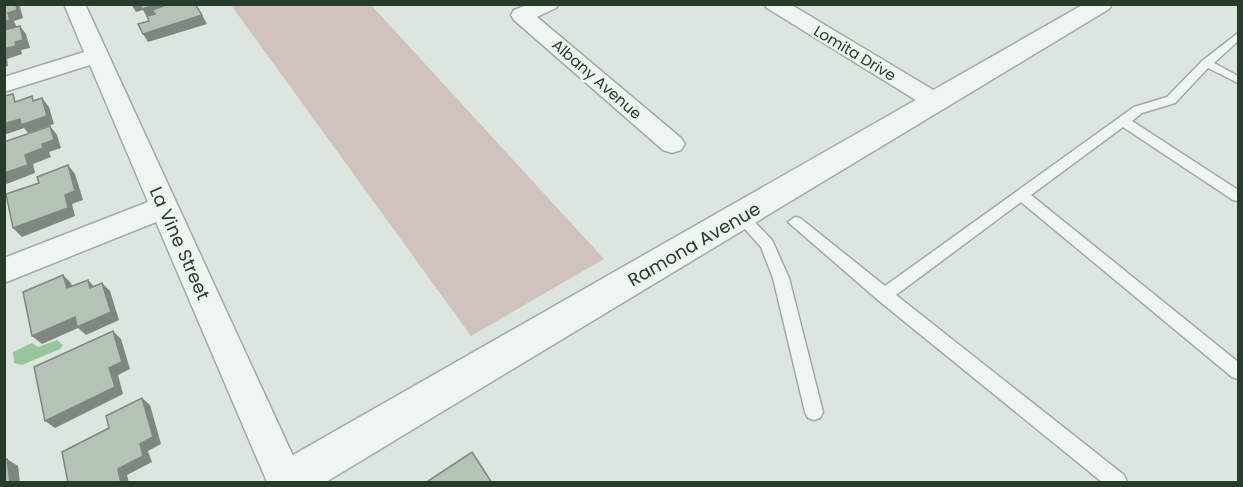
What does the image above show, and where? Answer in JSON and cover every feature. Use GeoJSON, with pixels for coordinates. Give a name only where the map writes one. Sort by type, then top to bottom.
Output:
{"type":"FeatureCollection","features":[{"type":"Feature","properties":{"kind":"street","name":"La Vine Street"},"geometry":{"type":"LineString","coordinates":[[74,4],[286,483]]}},
{"type":"Feature","properties":{"kind":"street","name":"Albany Avenue"},"geometry":{"type":"LineString","coordinates":[[549,4],[522,15],[672,144]]}},
{"type":"Feature","properties":{"kind":"street","name":"Lomita Drive"},"geometry":{"type":"LineString","coordinates":[[774,4],[936,102]]}},
{"type":"Feature","properties":{"kind":"street","name":"Ramona Avenue"},"geometry":{"type":"LineString","coordinates":[[286,483],[1101,4]]}},
{"type":"Feature","properties":{"kind":"street"},"geometry":{"type":"LineString","coordinates":[[4,85],[96,56]]}},
{"type":"Feature","properties":{"kind":"street"},"geometry":{"type":"LineString","coordinates":[[4,271],[164,207]]}},
{"type":"Feature","properties":{"kind":"lane"},"geometry":{"type":"LineString","coordinates":[[884,295],[1138,110],[1171,100],[1181,92],[1192,76],[1239,36]]}},
{"type":"Feature","properties":{"kind":"lane"},"geometry":{"type":"LineString","coordinates":[[1206,63],[1239,80]]}},
{"type":"Feature","properties":{"kind":"lane"},"geometry":{"type":"LineString","coordinates":[[1123,122],[1239,196]]}},
{"type":"Feature","properties":{"kind":"lane"},"geometry":{"type":"LineString","coordinates":[[1022,195],[1239,372]]}},
{"type":"Feature","properties":{"kind":"lane"},"geometry":{"type":"LineString","coordinates":[[741,217],[767,244],[781,278],[814,412]]}},
{"type":"Feature","properties":{"kind":"lane"},"geometry":{"type":"LineString","coordinates":[[795,222],[1118,483]]}},
{"type":"Feature","properties":{"kind":"shaded area"},"geometry":{"type":"Polygon","coordinates":[[[231,5],[376,5],[372,6],[604,259],[471,336],[231,5]]]}},
{"type":"Feature","properties":{"kind":"shaded area"},"geometry":{"type":"Polygon","coordinates":[[[57,340],[63,345],[60,349],[22,365],[14,363],[13,352],[32,343],[38,347],[57,340]]]}},
{"type":"Feature","properties":{"kind":"building"},"geometry":{"type":"Polygon","coordinates":[[[4,4],[16,4],[17,10],[8,13],[10,20],[4,22],[4,4]]]}},
{"type":"Feature","properties":{"kind":"building"},"geometry":{"type":"Polygon","coordinates":[[[140,4],[157,4],[142,9],[140,4]]]}},
{"type":"Feature","properties":{"kind":"building"},"geometry":{"type":"Polygon","coordinates":[[[169,4],[195,4],[202,15],[143,34],[138,24],[149,21],[147,16],[155,14],[152,10],[169,4]]]}},
{"type":"Feature","properties":{"kind":"building"},"geometry":{"type":"Polygon","coordinates":[[[20,26],[23,40],[15,42],[16,46],[4,49],[4,30],[20,26]]]}},
{"type":"Feature","properties":{"kind":"building"},"geometry":{"type":"Polygon","coordinates":[[[13,94],[15,102],[32,96],[33,101],[42,98],[47,116],[21,125],[20,119],[4,124],[4,96],[13,94]]]}},
{"type":"Feature","properties":{"kind":"building"},"geometry":{"type":"Polygon","coordinates":[[[50,126],[54,140],[42,144],[43,148],[25,155],[28,165],[4,173],[4,142],[50,126]]]}},
{"type":"Feature","properties":{"kind":"building"},"geometry":{"type":"Polygon","coordinates":[[[68,165],[75,191],[65,195],[68,208],[13,228],[6,194],[39,183],[37,177],[68,165]]]}},
{"type":"Feature","properties":{"kind":"building"},"geometry":{"type":"Polygon","coordinates":[[[63,275],[67,288],[88,280],[90,288],[102,283],[111,312],[77,327],[75,317],[32,336],[23,292],[63,275]]]}},
{"type":"Feature","properties":{"kind":"building"},"geometry":{"type":"Polygon","coordinates":[[[113,331],[122,362],[109,368],[115,387],[45,421],[34,367],[113,331]]]}},
{"type":"Feature","properties":{"kind":"building"},"geometry":{"type":"Polygon","coordinates":[[[142,398],[153,437],[140,444],[143,456],[118,469],[121,483],[68,483],[62,452],[109,428],[106,416],[142,398]]]}},
{"type":"Feature","properties":{"kind":"building"},"geometry":{"type":"Polygon","coordinates":[[[472,452],[492,483],[425,483],[472,452]]]}},
{"type":"Feature","properties":{"kind":"building"},"geometry":{"type":"Polygon","coordinates":[[[7,459],[10,483],[4,483],[4,460],[7,459]]]}}]}
